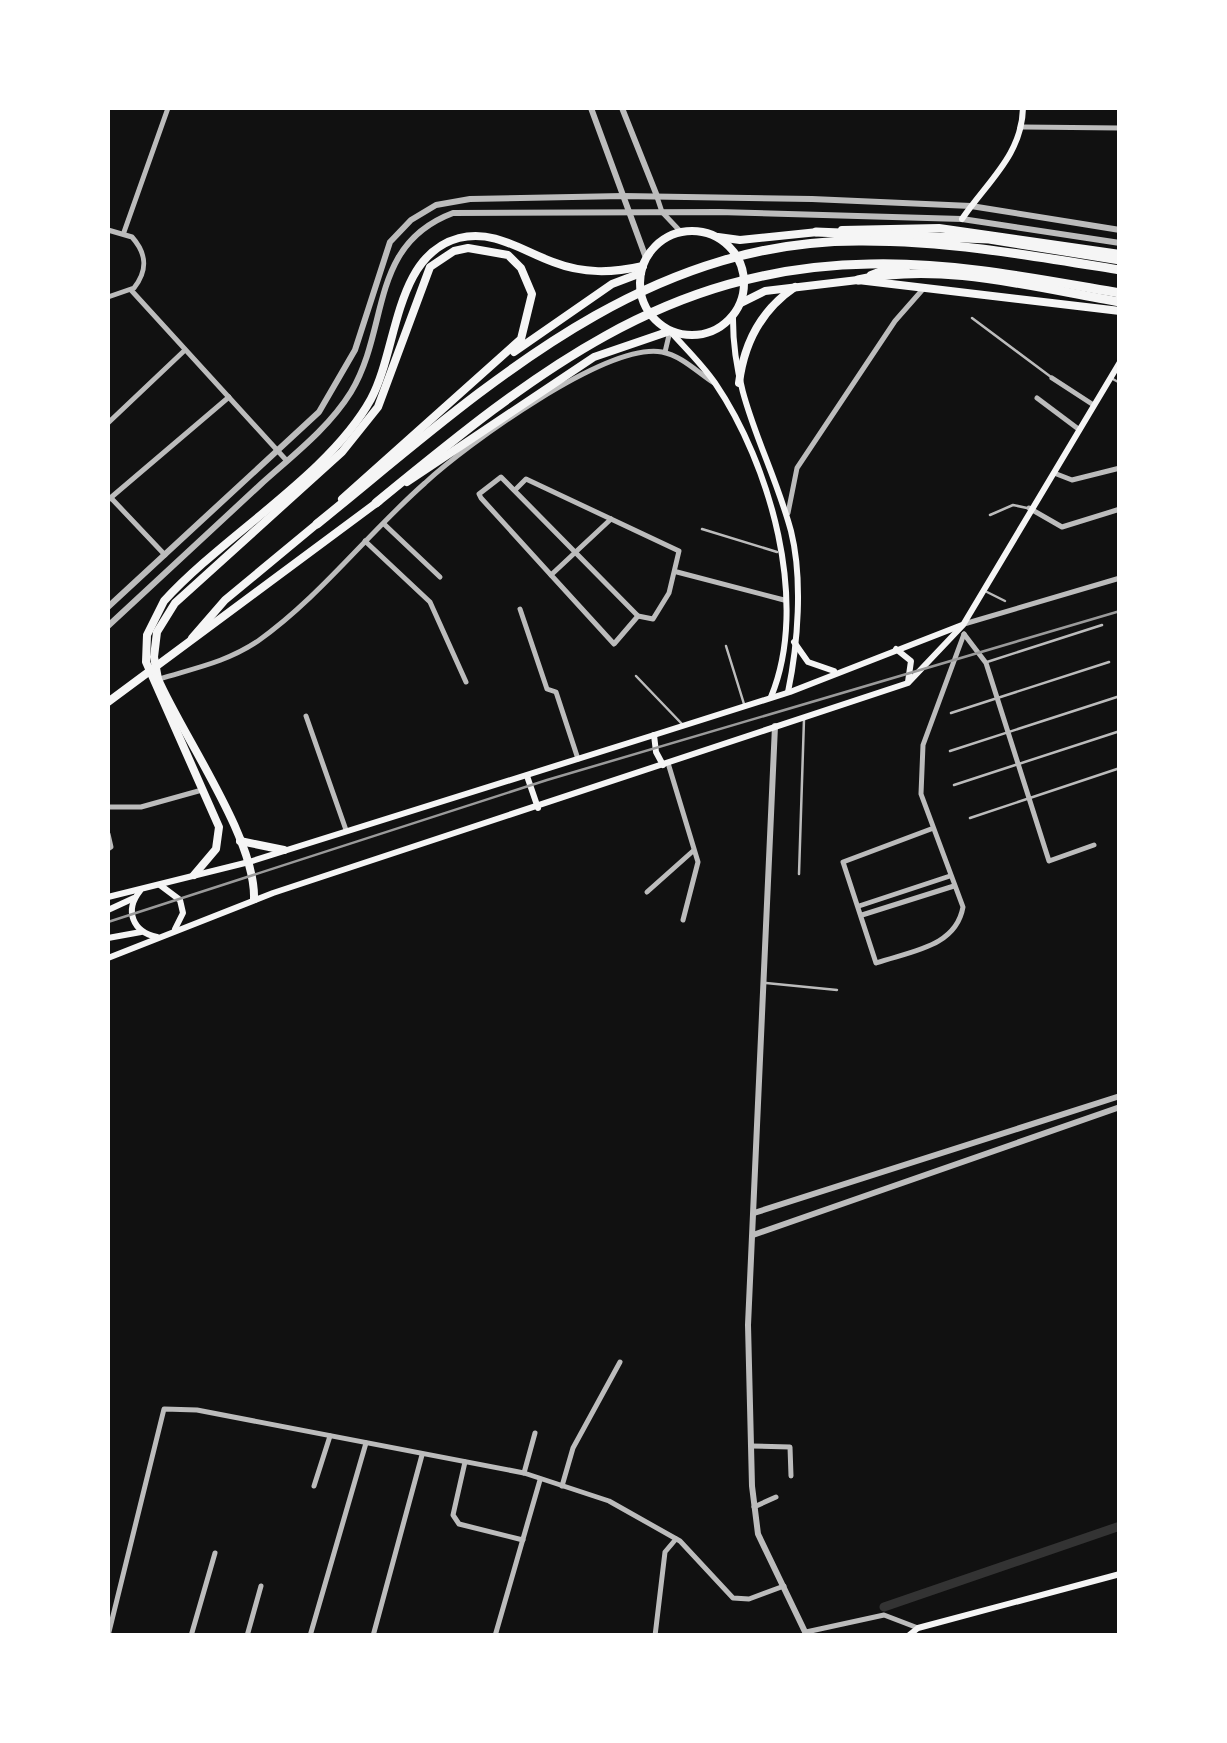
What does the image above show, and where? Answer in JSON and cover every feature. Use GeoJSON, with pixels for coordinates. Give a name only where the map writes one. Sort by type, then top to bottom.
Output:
{"type":"FeatureCollection","features":[{"type":"Feature","properties":{"kind":"highway"},"geometry":{"type":"LineString","coordinates":[[816,232],[938,234],[1039,247],[1120,263]]}},
{"type":"Feature","properties":{"kind":"highway"},"geometry":{"type":"LineString","coordinates":[[317,524],[534,350],[606,306],[656,282],[721,260],[812,244],[949,244],[1120,263]]}},
{"type":"Feature","properties":{"kind":"highway"},"geometry":{"type":"LineString","coordinates":[[376,503],[548,368],[661,306],[726,283],[793,268],[934,266],[1120,298]]}},
{"type":"Feature","properties":{"kind":"highway"},"geometry":{"type":"LineString","coordinates":[[858,280],[886,274],[1120,298]]}},
{"type":"Feature","properties":{"kind":"main road"},"geometry":{"type":"LineString","coordinates":[[962,219],[1012,155],[1023,128],[1024,108]]}},
{"type":"Feature","properties":{"kind":"main road"},"geometry":{"type":"LineString","coordinates":[[498,362],[643,266],[660,241],[680,231],[740,240],[887,226],[939,228],[1120,263]]}},
{"type":"Feature","properties":{"kind":"main road"},"geometry":{"type":"LineString","coordinates":[[194,875],[213,855],[220,828],[150,678],[145,648],[152,622],[174,590],[351,430],[375,391],[422,263],[446,243],[478,236],[513,244],[558,264],[597,272],[643,266]]}},
{"type":"Feature","properties":{"kind":"main road"},"geometry":{"type":"LineString","coordinates":[[108,702],[376,503],[594,357],[670,330],[704,334],[733,316],[741,304],[744,270],[738,256],[718,236]]}},
{"type":"Feature","properties":{"kind":"main road"},"geometry":{"type":"LineString","coordinates":[[192,638],[225,600],[317,524],[359,482],[522,339],[530,309],[529,282],[514,260],[498,250],[454,251],[440,259],[423,279],[388,386],[360,432],[189,589],[164,618],[154,644],[158,679],[240,840],[254,900]]}},
{"type":"Feature","properties":{"kind":"main road"},"geometry":{"type":"LineString","coordinates":[[643,266],[648,310],[716,385],[767,499],[784,554],[780,664],[771,698]]}},
{"type":"Feature","properties":{"kind":"main road"},"geometry":{"type":"LineString","coordinates":[[858,280],[884,270],[898,270],[966,275],[1120,298]]}},
{"type":"Feature","properties":{"kind":"main road"},"geometry":{"type":"LineString","coordinates":[[741,304],[765,292],[798,285],[858,280],[1120,311]]}},
{"type":"Feature","properties":{"kind":"main road"},"geometry":{"type":"LineString","coordinates":[[739,383],[745,350],[764,315],[798,285]]}},
{"type":"Feature","properties":{"kind":"main road"},"geometry":{"type":"LineString","coordinates":[[733,316],[739,383],[787,519],[796,570],[788,692]]}},
{"type":"Feature","properties":{"kind":"main road"},"geometry":{"type":"LineString","coordinates":[[108,958],[254,900],[908,683],[964,629],[1029,508],[1120,362]]}},
{"type":"Feature","properties":{"kind":"main road"},"geometry":{"type":"LineString","coordinates":[[767,499],[778,494]]}},
{"type":"Feature","properties":{"kind":"main road"},"geometry":{"type":"LineString","coordinates":[[108,897],[248,862],[528,776],[771,698],[893,649],[964,629]]}},
{"type":"Feature","properties":{"kind":"main road"},"geometry":{"type":"LineString","coordinates":[[794,641],[808,662],[835,671]]}},
{"type":"Feature","properties":{"kind":"main road"},"geometry":{"type":"LineString","coordinates":[[893,649],[906,653],[912,662],[908,683]]}},
{"type":"Feature","properties":{"kind":"main road"},"geometry":{"type":"LineString","coordinates":[[654,735],[656,752],[665,764]]}},
{"type":"Feature","properties":{"kind":"main road"},"geometry":{"type":"LineString","coordinates":[[528,776],[538,808]]}},
{"type":"Feature","properties":{"kind":"main road"},"geometry":{"type":"LineString","coordinates":[[240,840],[284,850]]}},
{"type":"Feature","properties":{"kind":"main road"},"geometry":{"type":"LineString","coordinates":[[158,885],[172,890],[182,906],[181,920],[173,931]]}},
{"type":"Feature","properties":{"kind":"main road"},"geometry":{"type":"LineString","coordinates":[[108,910],[135,898],[146,888]]}},
{"type":"Feature","properties":{"kind":"main road"},"geometry":{"type":"LineString","coordinates":[[135,898],[132,916],[142,932]]}},
{"type":"Feature","properties":{"kind":"main road"},"geometry":{"type":"LineString","coordinates":[[108,938],[142,932],[162,936]]}},
{"type":"Feature","properties":{"kind":"main road"},"geometry":{"type":"LineString","coordinates":[[908,1636],[918,1628],[1120,1574]]}},
{"type":"Feature","properties":{"kind":"street"},"geometry":{"type":"LineString","coordinates":[[124,232],[166,108]]}},
{"type":"Feature","properties":{"kind":"street"},"geometry":{"type":"LineString","coordinates":[[591,108],[630,212],[643,266]]}},
{"type":"Feature","properties":{"kind":"street"},"geometry":{"type":"LineString","coordinates":[[622,108],[662,212],[680,231]]}},
{"type":"Feature","properties":{"kind":"street"},"geometry":{"type":"LineString","coordinates":[[1023,128],[1120,128]]}},
{"type":"Feature","properties":{"kind":"street"},"geometry":{"type":"LineString","coordinates":[[108,607],[319,412],[340,382],[355,350],[382,257],[410,220],[450,201],[657,196],[971,206],[1120,230]]}},
{"type":"Feature","properties":{"kind":"street"},"geometry":{"type":"LineString","coordinates":[[108,626],[324,427],[351,392],[366,360],[394,262],[426,226],[453,214],[662,212],[962,219],[1120,243]]}},
{"type":"Feature","properties":{"kind":"street"},"geometry":{"type":"LineString","coordinates":[[108,230],[124,232],[140,246],[144,256],[141,279],[132,290],[108,297]]}},
{"type":"Feature","properties":{"kind":"street"},"geometry":{"type":"LineString","coordinates":[[787,519],[796,468],[895,320],[924,288]]}},
{"type":"Feature","properties":{"kind":"street"},"geometry":{"type":"LineString","coordinates":[[132,290],[287,461]]}},
{"type":"Feature","properties":{"kind":"street"},"geometry":{"type":"LineString","coordinates":[[665,352],[670,330]]}},
{"type":"Feature","properties":{"kind":"street"},"geometry":{"type":"LineString","coordinates":[[108,424],[186,350]]}},
{"type":"Feature","properties":{"kind":"street"},"geometry":{"type":"LineString","coordinates":[[158,679],[218,664],[258,640],[427,481],[562,386],[611,359],[665,352],[716,385]]}},
{"type":"Feature","properties":{"kind":"street"},"geometry":{"type":"LineString","coordinates":[[1052,378],[1092,404]]}},
{"type":"Feature","properties":{"kind":"street"},"geometry":{"type":"LineString","coordinates":[[165,555],[110,499],[228,397]]}},
{"type":"Feature","properties":{"kind":"street"},"geometry":{"type":"LineString","coordinates":[[1036,398],[1077,428]]}},
{"type":"Feature","properties":{"kind":"street"},"geometry":{"type":"LineString","coordinates":[[1052,472],[1072,480],[1120,468]]}},
{"type":"Feature","properties":{"kind":"street"},"geometry":{"type":"LineString","coordinates":[[516,489],[526,478],[679,551],[677,572],[653,619],[638,616],[501,477],[480,494],[614,644],[638,616]]}},
{"type":"Feature","properties":{"kind":"street"},"geometry":{"type":"LineString","coordinates":[[1029,508],[1062,527],[1120,509]]}},
{"type":"Feature","properties":{"kind":"street"},"geometry":{"type":"LineString","coordinates":[[551,575],[612,518]]}},
{"type":"Feature","properties":{"kind":"street"},"geometry":{"type":"LineString","coordinates":[[382,523],[440,577]]}},
{"type":"Feature","properties":{"kind":"street"},"geometry":{"type":"LineString","coordinates":[[364,542],[430,602],[466,682]]}},
{"type":"Feature","properties":{"kind":"street"},"geometry":{"type":"LineString","coordinates":[[677,572],[784,600]]}},
{"type":"Feature","properties":{"kind":"street"},"geometry":{"type":"LineString","coordinates":[[964,629],[1120,578]]}},
{"type":"Feature","properties":{"kind":"street"},"geometry":{"type":"LineString","coordinates":[[520,609],[546,689],[556,692],[578,759]]}},
{"type":"Feature","properties":{"kind":"street"},"geometry":{"type":"LineString","coordinates":[[964,629],[986,663],[1048,860],[1094,844]]}},
{"type":"Feature","properties":{"kind":"street"},"geometry":{"type":"LineString","coordinates":[[931,830],[844,862],[876,963],[949,937],[960,924],[963,906],[920,794],[923,745],[964,629]]}},
{"type":"Feature","properties":{"kind":"street"},"geometry":{"type":"LineString","coordinates":[[306,716],[346,830]]}},
{"type":"Feature","properties":{"kind":"street"},"geometry":{"type":"LineString","coordinates":[[775,726],[748,1325],[758,1534],[806,1634],[884,1615],[918,1628]]}},
{"type":"Feature","properties":{"kind":"street"},"geometry":{"type":"LineString","coordinates":[[665,764],[698,874],[688,890],[683,920]]}},
{"type":"Feature","properties":{"kind":"street"},"geometry":{"type":"LineString","coordinates":[[108,807],[141,807],[205,789]]}},
{"type":"Feature","properties":{"kind":"street"},"geometry":{"type":"LineString","coordinates":[[108,834],[112,847],[108,850]]}},
{"type":"Feature","properties":{"kind":"street"},"geometry":{"type":"LineString","coordinates":[[647,892],[692,851]]}},
{"type":"Feature","properties":{"kind":"street"},"geometry":{"type":"LineString","coordinates":[[858,906],[950,876]]}},
{"type":"Feature","properties":{"kind":"street"},"geometry":{"type":"LineString","coordinates":[[862,915],[954,886]]}},
{"type":"Feature","properties":{"kind":"street"},"geometry":{"type":"LineString","coordinates":[[754,1213],[1120,1096]]}},
{"type":"Feature","properties":{"kind":"street"},"geometry":{"type":"LineString","coordinates":[[753,1235],[1120,1107]]}},
{"type":"Feature","properties":{"kind":"street"},"geometry":{"type":"LineString","coordinates":[[562,1486],[573,1448],[620,1362]]}},
{"type":"Feature","properties":{"kind":"street"},"geometry":{"type":"LineString","coordinates":[[108,1636],[164,1410],[196,1410],[524,1473],[609,1501],[676,1539],[733,1598],[749,1599],[784,1586]]}},
{"type":"Feature","properties":{"kind":"street"},"geometry":{"type":"LineString","coordinates":[[524,1473],[535,1433]]}},
{"type":"Feature","properties":{"kind":"street"},"geometry":{"type":"LineString","coordinates":[[314,1486],[330,1436]]}},
{"type":"Feature","properties":{"kind":"street"},"geometry":{"type":"LineString","coordinates":[[310,1636],[366,1443]]}},
{"type":"Feature","properties":{"kind":"street"},"geometry":{"type":"LineString","coordinates":[[751,1446],[790,1447],[791,1476]]}},
{"type":"Feature","properties":{"kind":"street"},"geometry":{"type":"LineString","coordinates":[[373,1636],[422,1454]]}},
{"type":"Feature","properties":{"kind":"street"},"geometry":{"type":"LineString","coordinates":[[465,1462],[452,1515],[459,1524],[523,1540]]}},
{"type":"Feature","properties":{"kind":"street"},"geometry":{"type":"LineString","coordinates":[[495,1636],[540,1479]]}},
{"type":"Feature","properties":{"kind":"street"},"geometry":{"type":"LineString","coordinates":[[754,1506],[776,1496]]}},
{"type":"Feature","properties":{"kind":"street"},"geometry":{"type":"LineString","coordinates":[[655,1636],[666,1552],[676,1539]]}},
{"type":"Feature","properties":{"kind":"street"},"geometry":{"type":"LineString","coordinates":[[191,1636],[214,1552]]}},
{"type":"Feature","properties":{"kind":"street"},"geometry":{"type":"LineString","coordinates":[[247,1636],[261,1586]]}},
{"type":"Feature","properties":{"kind":"lane"},"geometry":{"type":"LineString","coordinates":[[972,318],[1052,378]]}},
{"type":"Feature","properties":{"kind":"lane"},"geometry":{"type":"LineString","coordinates":[[1110,377],[1120,383]]}},
{"type":"Feature","properties":{"kind":"lane"},"geometry":{"type":"LineString","coordinates":[[990,516],[1013,505],[1029,508]]}},
{"type":"Feature","properties":{"kind":"lane"},"geometry":{"type":"LineString","coordinates":[[702,529],[784,554]]}},
{"type":"Feature","properties":{"kind":"lane"},"geometry":{"type":"LineString","coordinates":[[982,590],[1005,602]]}},
{"type":"Feature","properties":{"kind":"lane"},"geometry":{"type":"LineString","coordinates":[[986,663],[1102,626]]}},
{"type":"Feature","properties":{"kind":"lane"},"geometry":{"type":"LineString","coordinates":[[726,646],[744,706]]}},
{"type":"Feature","properties":{"kind":"lane"},"geometry":{"type":"LineString","coordinates":[[951,713],[1109,662]]}},
{"type":"Feature","properties":{"kind":"lane"},"geometry":{"type":"LineString","coordinates":[[636,676],[683,726]]}},
{"type":"Feature","properties":{"kind":"lane"},"geometry":{"type":"LineString","coordinates":[[950,751],[1120,696]]}},
{"type":"Feature","properties":{"kind":"lane"},"geometry":{"type":"LineString","coordinates":[[799,874],[804,717]]}},
{"type":"Feature","properties":{"kind":"lane"},"geometry":{"type":"LineString","coordinates":[[954,785],[1120,731]]}},
{"type":"Feature","properties":{"kind":"lane"},"geometry":{"type":"LineString","coordinates":[[970,818],[1120,768]]}},
{"type":"Feature","properties":{"kind":"lane"},"geometry":{"type":"LineString","coordinates":[[765,983],[837,990]]}},
{"type":"Feature","properties":{"kind":"waterway"},"geometry":{"type":"LineString","coordinates":[[884,1607],[1120,1526]]}},
{"type":"Feature","properties":{"kind":"railway"},"geometry":{"type":"LineString","coordinates":[[108,922],[547,780],[1120,611]]}}]}
